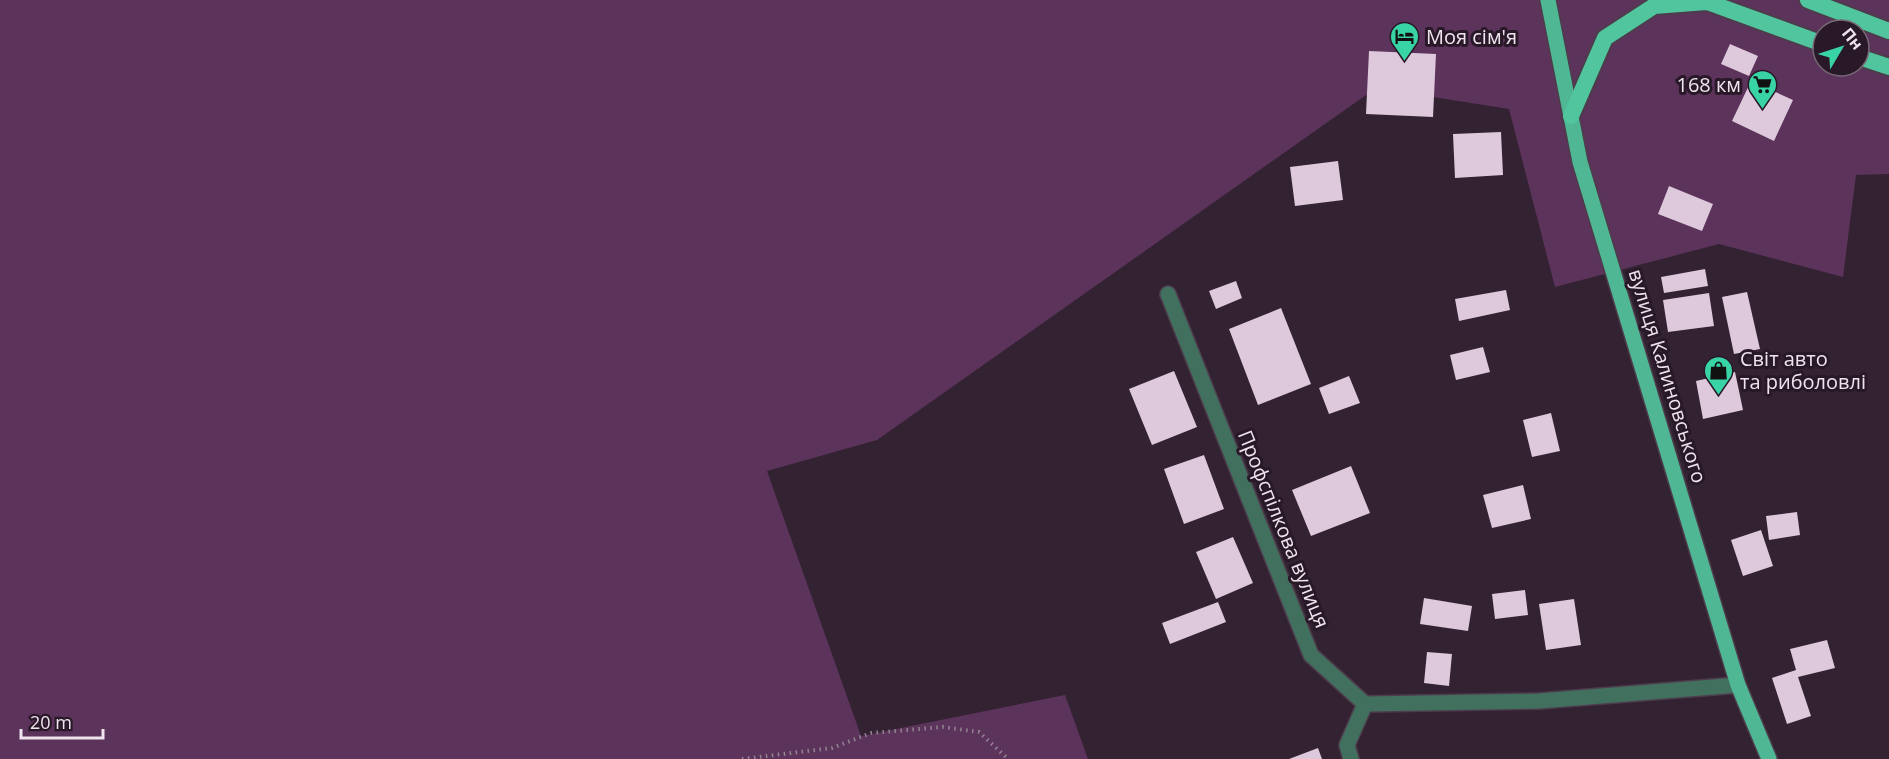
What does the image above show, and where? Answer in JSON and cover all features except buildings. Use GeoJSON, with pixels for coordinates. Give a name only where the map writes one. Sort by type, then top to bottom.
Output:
{"type":"FeatureCollection","features":[{"type":"Feature","properties":{"kind":"highway"},"geometry":{"type":"LineString","coordinates":[[1808,0],[1889,31]]}},
{"type":"Feature","properties":{"kind":"highway"},"geometry":{"type":"LineString","coordinates":[[1571,116],[1605,38],[1654,6],[1704,1],[1811,40]]}},
{"type":"Feature","properties":{"kind":"highway"},"geometry":{"type":"LineString","coordinates":[[1871,61],[1889,67]]}},
{"type":"Feature","properties":{"kind":"main road","name":"вулиця Калиновського"},"geometry":{"type":"LineString","coordinates":[[1548,0],[1580,162],[1738,685],[1769,759]]}},
{"type":"Feature","properties":{"kind":"street","name":"Профспілкова вулиця"},"geometry":{"type":"LineString","coordinates":[[1168,294],[1311,655],[1365,704]]}},
{"type":"Feature","properties":{"kind":"street"},"geometry":{"type":"LineString","coordinates":[[1352,759],[1347,745],[1365,704],[1539,700],[1738,685]]}},
{"type":"Feature","properties":{"kind":"path"},"geometry":{"type":"LineString","coordinates":[[742,759],[832,748],[871,733],[943,727],[979,732],[1008,759]]}},
{"type":"Feature","properties":{"kind":"shaded area"},"geometry":{"type":"Polygon","coordinates":[[[0,0],[1889,0],[1889,174],[1856,175],[1843,277],[1719,244],[1555,287],[1509,109],[1376,88],[877,440],[767,471],[861,736],[1065,695],[1088,759],[0,759],[0,0]]]}},
{"type":"Feature","properties":{"kind":"place","name":"Моя сім'я"},"geometry":{"type":"Point","coordinates":[1405,62]}},
{"type":"Feature","properties":{"kind":"place","name":"168 км"},"geometry":{"type":"Point","coordinates":[1762,110]}},
{"type":"Feature","properties":{"kind":"place","name":"Світ авто та риболовлі"},"geometry":{"type":"Point","coordinates":[1719,396]}}]}
